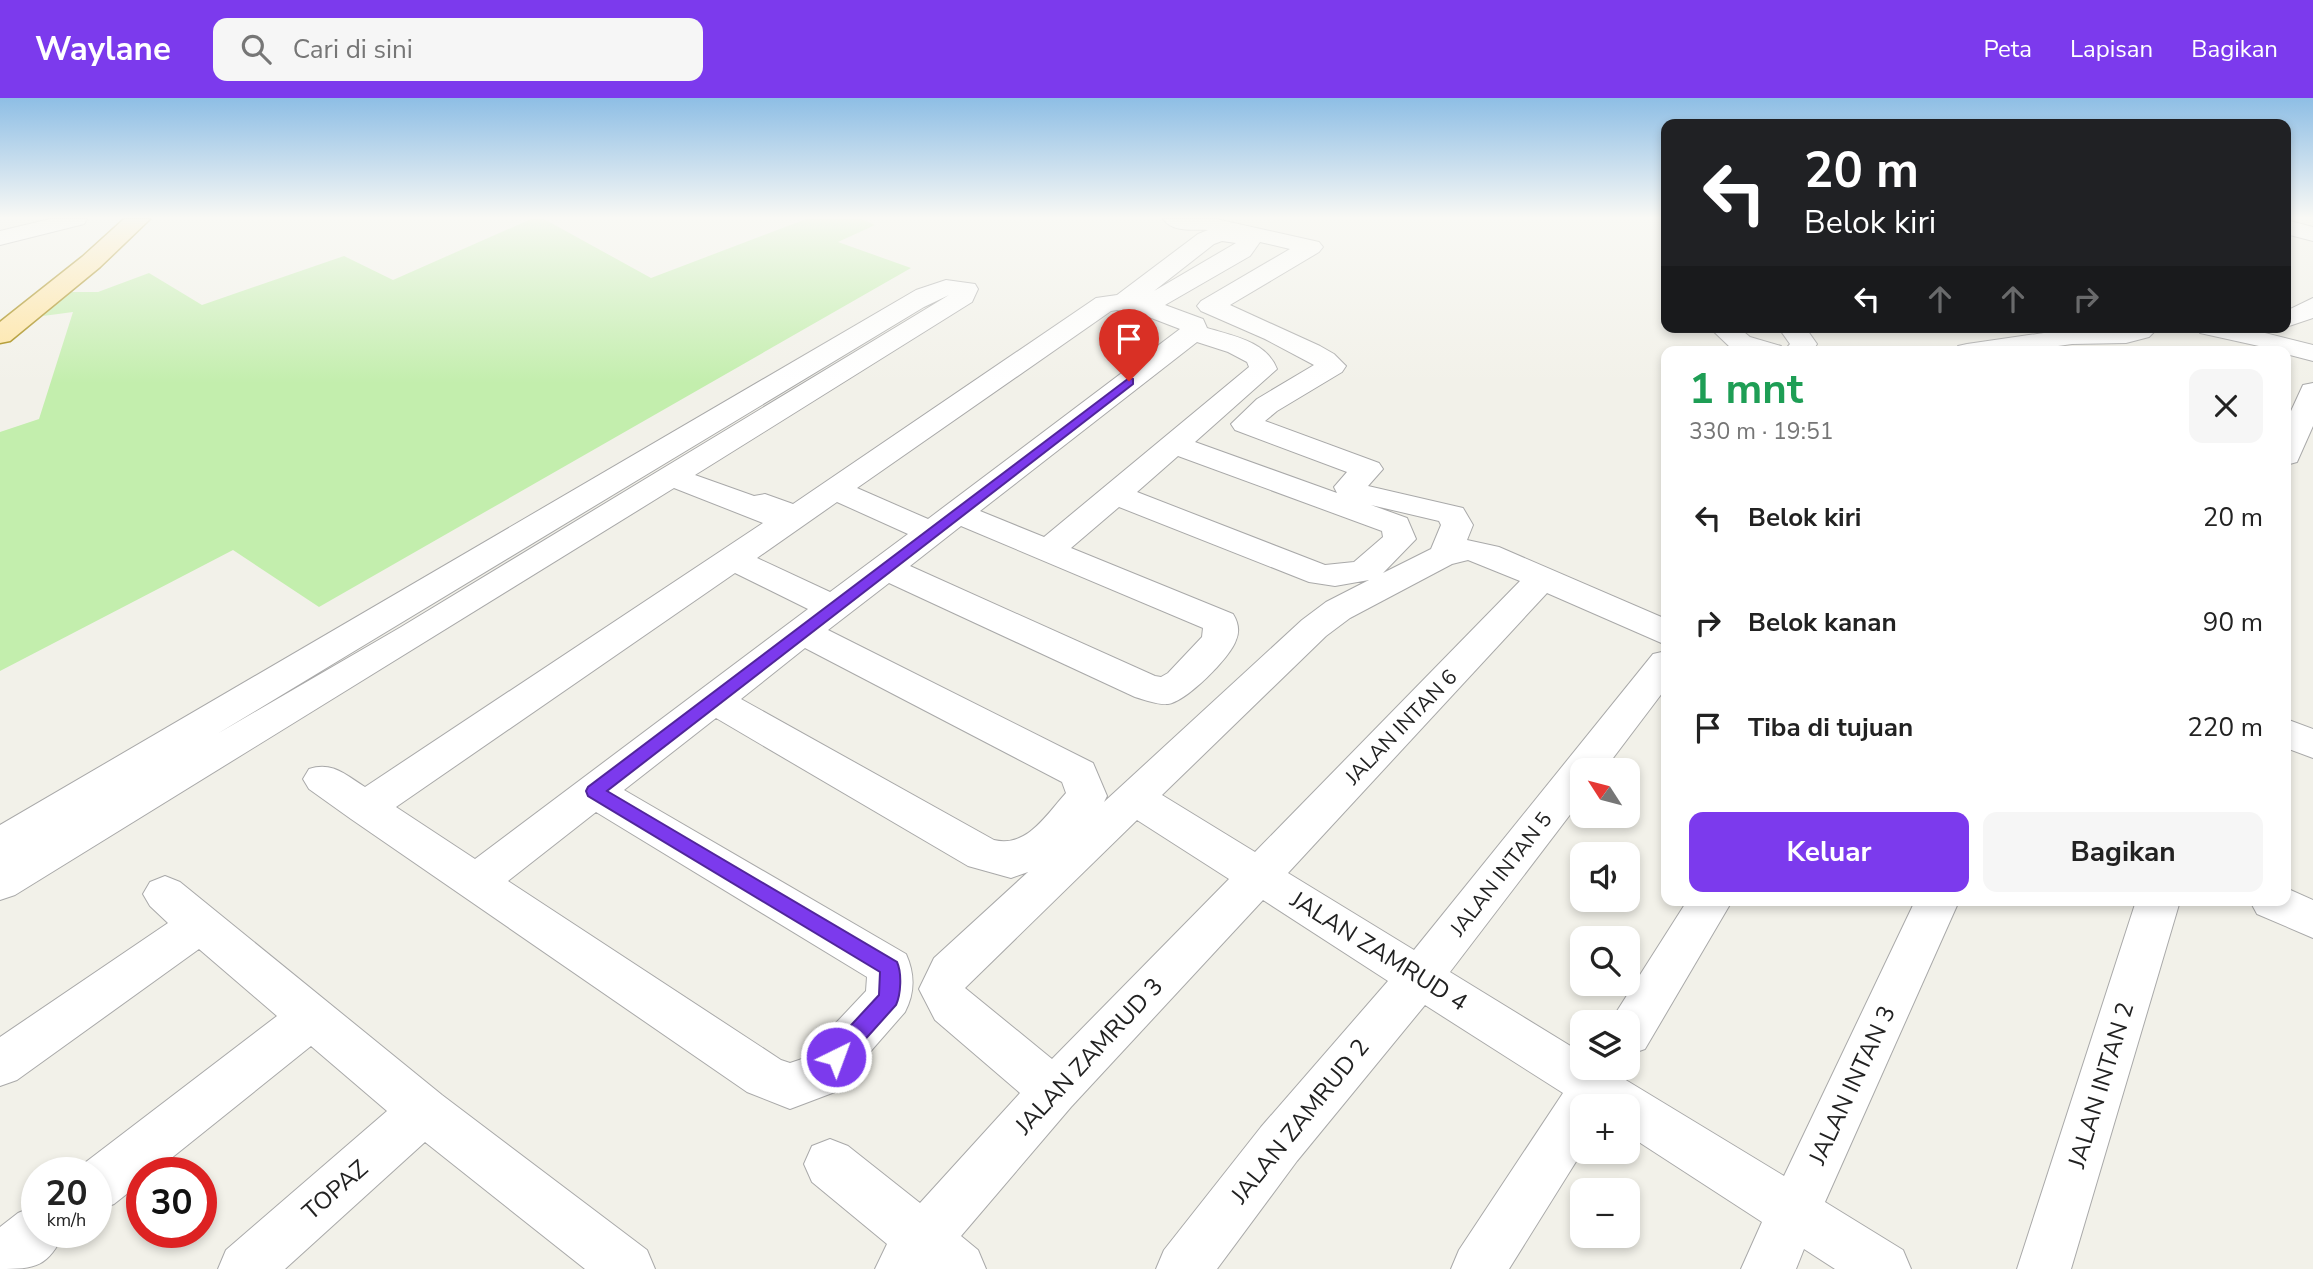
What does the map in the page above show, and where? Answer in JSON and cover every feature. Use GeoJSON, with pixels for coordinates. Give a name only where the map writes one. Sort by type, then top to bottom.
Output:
{"type":"FeatureCollection","features":[{"type":"Feature","properties":{"kind":"main road"},"geometry":{"type":"LineString","coordinates":[[0,313],[48,274]]}},
{"type":"Feature","properties":{"kind":"main road"},"geometry":{"type":"LineString","coordinates":[[0,335],[76,274]]}},
{"type":"Feature","properties":{"kind":"street"},"geometry":{"type":"LineString","coordinates":[[1265,274],[1210,306],[1296,345],[1328,361],[1332,366],[1266,405],[1245,424],[1368,469],[1349,487],[1351,491],[1452,515],[1457,525],[1445,555]]}},
{"type":"Feature","properties":{"kind":"street"},"geometry":{"type":"LineString","coordinates":[[0,845],[384,615],[731,424],[963,297],[966,289],[955,285],[939,289],[731,424],[680,471],[0,883]]}},
{"type":"Feature","properties":{"kind":"street"},"geometry":{"type":"LineString","coordinates":[[476,882],[1193,332],[1194,324],[1134,305],[1105,303],[795,517],[755,503],[700,489],[680,471]]}},
{"type":"Feature","properties":{"kind":"street"},"geometry":{"type":"LineString","coordinates":[[2291,317],[2313,309]]}},
{"type":"Feature","properties":{"kind":"street"},"geometry":{"type":"LineString","coordinates":[[1050,550],[1263,369],[1259,358],[1237,346],[1193,332]]}},
{"type":"Feature","properties":{"kind":"street"},"geometry":{"type":"LineString","coordinates":[[1730,333],[1741,343],[1751,346]]}},
{"type":"Feature","properties":{"kind":"street"},"geometry":{"type":"LineString","coordinates":[[2009,346],[2087,335],[2124,336],[2139,333]]}},
{"type":"Feature","properties":{"kind":"street"},"geometry":{"type":"LineString","coordinates":[[2233,333],[2285,346]]}},
{"type":"Feature","properties":{"kind":"street"},"geometry":{"type":"LineString","coordinates":[[2291,348],[2313,353]]}},
{"type":"Feature","properties":{"kind":"street"},"geometry":{"type":"LineString","coordinates":[[2291,444],[2313,391]]}},
{"type":"Feature","properties":{"kind":"street"},"geometry":{"type":"LineString","coordinates":[[1115,494],[1321,575],[1348,578],[1378,563],[1401,539],[1396,525],[1174,444]]}},
{"type":"Feature","properties":{"kind":"street"},"geometry":{"type":"LineString","coordinates":[[835,490],[945,523],[1050,550],[1221,622],[1219,640],[1181,682],[1167,691],[1148,688],[886,568]]}},
{"type":"Feature","properties":{"kind":"street"},"geometry":{"type":"LineString","coordinates":[[365,808],[788,522],[755,503]]}},
{"type":"Feature","properties":{"kind":"street"},"geometry":{"type":"LineString","coordinates":[[1054,1091],[951,1006],[942,989],[950,972],[1314,628],[1338,610],[1445,555],[1468,550],[1487,554],[1661,631]]}},
{"type":"Feature","properties":{"kind":"street"},"geometry":{"type":"LineString","coordinates":[[735,560],[834,608]]}},
{"type":"Feature","properties":{"kind":"street","name":"JALAN INTAN 6"},"geometry":{"type":"LineString","coordinates":[[1259,876],[1542,578]]}},
{"type":"Feature","properties":{"kind":"street"},"geometry":{"type":"LineString","coordinates":[[384,615],[413,635]]}},
{"type":"Feature","properties":{"kind":"street"},"geometry":{"type":"LineString","coordinates":[[714,700],[983,854],[1011,861],[1046,844],[1087,796],[1079,773],[802,632]]}},
{"type":"Feature","properties":{"kind":"street","name":"JALAN INTAN 5"},"geometry":{"type":"LineString","coordinates":[[1591,758],[1661,669]]}},
{"type":"Feature","properties":{"kind":"street"},"geometry":{"type":"LineString","coordinates":[[2291,735],[2313,744]]}},
{"type":"Feature","properties":{"kind":"street"},"geometry":{"type":"LineString","coordinates":[[323,779],[764,1076],[790,1086],[818,1076],[889,999],[890,968],[594,791]]}},
{"type":"Feature","properties":{"kind":"street","name":"JALAN INTAN 5"},"geometry":{"type":"LineString","coordinates":[[1420,977],[1570,785]]}},
{"type":"Feature","properties":{"kind":"street","name":"JALAN ZAMRUD 4"},"geometry":{"type":"LineString","coordinates":[[1133,797],[1420,977],[1598,1094]]}},
{"type":"Feature","properties":{"kind":"street","name":"JALAN ZAMRUD 3"},"geometry":{"type":"LineString","coordinates":[[830,1164],[928,1259],[1054,1091],[1259,876]]}},
{"type":"Feature","properties":{"kind":"street"},"geometry":{"type":"LineString","coordinates":[[164,894],[424,1111],[628,1269]]}},
{"type":"Feature","properties":{"kind":"street"},"geometry":{"type":"LineString","coordinates":[[1640,1015],[1707,906]]}},
{"type":"Feature","properties":{"kind":"street","name":"JALAN INTAN 3"},"geometry":{"type":"LineString","coordinates":[[1768,1269],[1935,906]]}},
{"type":"Feature","properties":{"kind":"street","name":"JALAN INTAN 2"},"geometry":{"type":"LineString","coordinates":[[2044,1269],[2156,906]]}},
{"type":"Feature","properties":{"kind":"street"},"geometry":{"type":"LineString","coordinates":[[2283,906],[2313,920]]}},
{"type":"Feature","properties":{"kind":"street"},"geometry":{"type":"LineString","coordinates":[[0,1064],[201,924]]}},
{"type":"Feature","properties":{"kind":"street","name":"JALAN ZAMRUD 2"},"geometry":{"type":"LineString","coordinates":[[1183,1269],[1279,1144],[1420,977]]}},
{"type":"Feature","properties":{"kind":"street"},"geometry":{"type":"LineString","coordinates":[[112,1173],[312,1017]]}},
{"type":"Feature","properties":{"kind":"street","name":"TOPAZ"},"geometry":{"type":"LineString","coordinates":[[247,1268],[424,1111]]}},
{"type":"Feature","properties":{"kind":"street","name":"JALAN ZAMRUD 4"},"geometry":{"type":"LineString","coordinates":[[1640,1119],[1884,1269]]}},
{"type":"Feature","properties":{"kind":"street"},"geometry":{"type":"LineString","coordinates":[[1478,1269],[1570,1142]]}},
{"type":"Feature","properties":{"kind":"street"},"geometry":{"type":"LineString","coordinates":[[0,1260],[21,1244]]}},
{"type":"Feature","properties":{"kind":"green space"},"geometry":{"type":"Polygon","coordinates":[[[147,274],[202,305],[293,274],[380,274],[393,280],[407,274],[643,274],[651,278],[662,274],[901,274],[319,607],[233,550],[0,671],[0,432],[39,419],[73,312],[43,316],[71,292],[98,292],[147,274]]]}},
{"type":"Feature","properties":{"kind":"route"},"geometry":{"type":"LineString","coordinates":[[836,1057],[889,999],[890,968],[594,791],[1129,381]]}}]}
